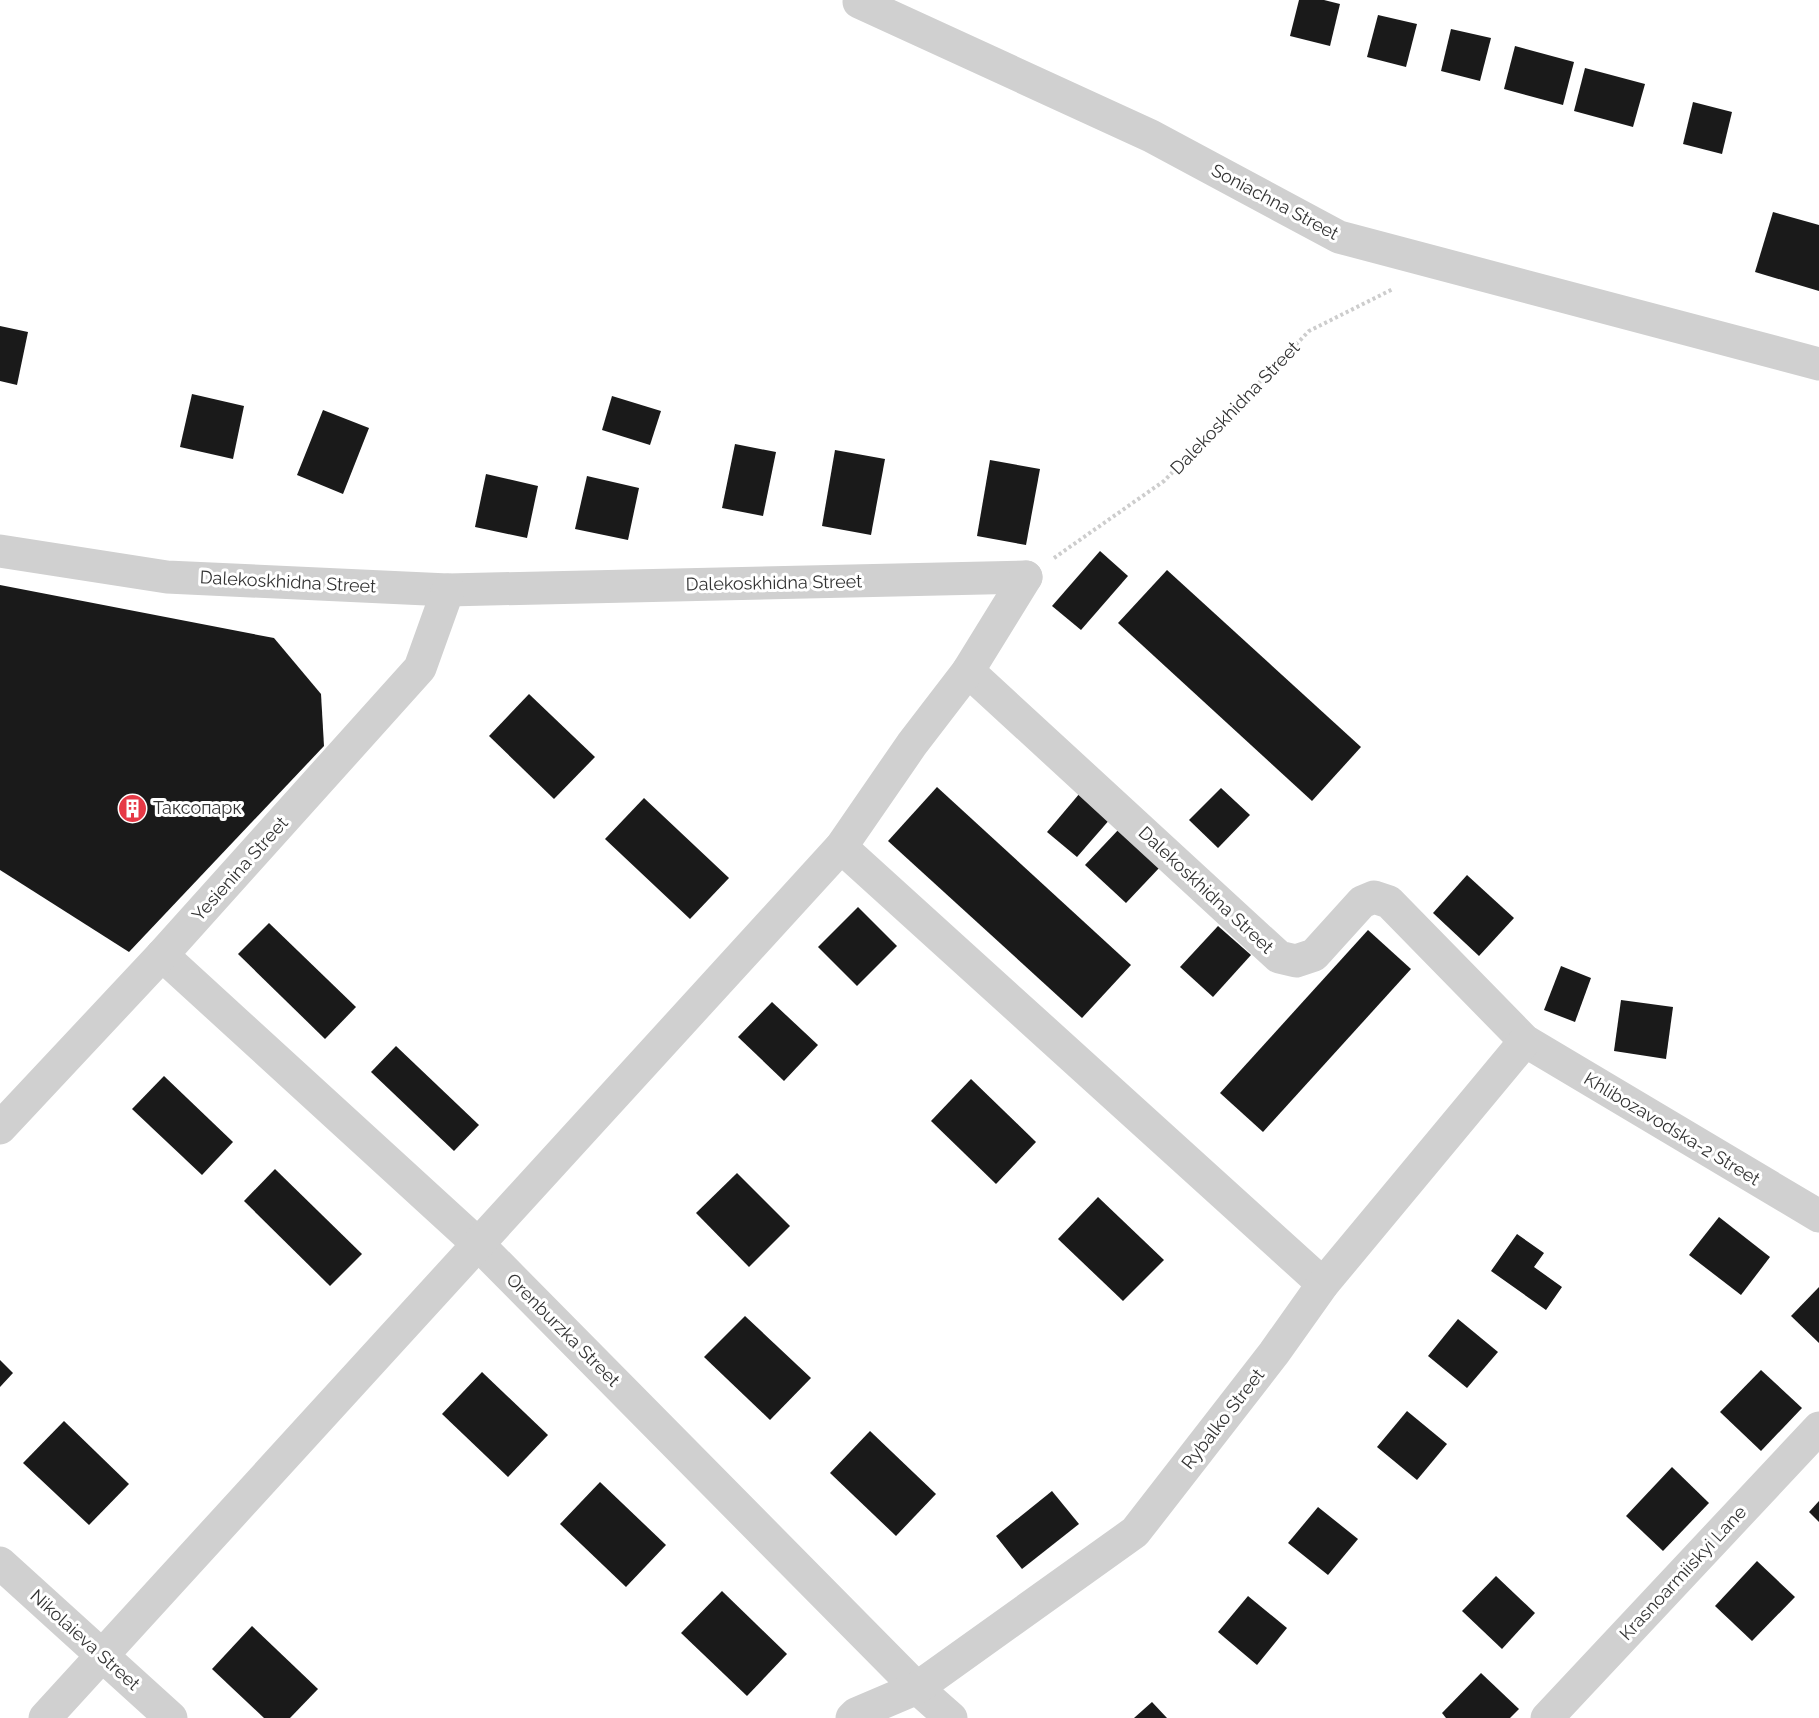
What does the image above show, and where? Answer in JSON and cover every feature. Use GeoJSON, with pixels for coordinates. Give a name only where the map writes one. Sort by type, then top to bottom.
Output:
{"type":"FeatureCollection","features":[{"type":"Feature","properties":{"kind":"street","name":"Soniachna Street"},"geometry":{"type":"LineString","coordinates":[[859,2],[1151,136],[1339,237],[1819,364]]}},
{"type":"Feature","properties":{"kind":"street","name":"Dalekoskhidna Street"},"geometry":{"type":"LineString","coordinates":[[0,551],[167,577],[448,590],[1026,578]]}},
{"type":"Feature","properties":{"kind":"street"},"geometry":{"type":"LineString","coordinates":[[45,1718],[841,848],[912,744],[968,671],[1026,578]]}},
{"type":"Feature","properties":{"kind":"street","name":"Yesienina Street"},"geometry":{"type":"LineString","coordinates":[[0,1128],[162,955],[420,668],[448,590]]}},
{"type":"Feature","properties":{"kind":"street","name":"Dalekoskhidna Street"},"geometry":{"type":"LineString","coordinates":[[968,671],[1280,957],[1296,961],[1314,955],[1362,902],[1374,897],[1389,902],[1525,1041]]}},
{"type":"Feature","properties":{"kind":"street"},"geometry":{"type":"LineString","coordinates":[[841,848],[1323,1284]]}},
{"type":"Feature","properties":{"kind":"street","name":"Orenburzka Street"},"geometry":{"type":"LineString","coordinates":[[162,955],[478,1244],[917,1688],[951,1718]]}},
{"type":"Feature","properties":{"kind":"street","name":"Khlibozavodska-2 Street"},"geometry":{"type":"LineString","coordinates":[[1525,1041],[1819,1216]]}},
{"type":"Feature","properties":{"kind":"street","name":"Rybalko Street"},"geometry":{"type":"LineString","coordinates":[[852,1718],[856,1714],[917,1688],[1135,1532],[1275,1353],[1323,1284],[1525,1041]]}},
{"type":"Feature","properties":{"kind":"street","name":"Krasnoarmiiskyi Lane"},"geometry":{"type":"LineString","coordinates":[[1547,1718],[1819,1428]]}},
{"type":"Feature","properties":{"kind":"street","name":"Nikolaieva Street"},"geometry":{"type":"LineString","coordinates":[[0,1563],[171,1718]]}},
{"type":"Feature","properties":{"kind":"path","name":"Dalekoskhidna Street"},"geometry":{"type":"LineString","coordinates":[[1026,578],[1164,481],[1309,331],[1441,265]]}},
{"type":"Feature","properties":{"kind":"building"},"geometry":{"type":"Polygon","coordinates":[[[1299,0],[1324,0],[1340,4],[1330,46],[1290,36],[1299,0]]]}},
{"type":"Feature","properties":{"kind":"building"},"geometry":{"type":"Polygon","coordinates":[[[1378,15],[1417,24],[1406,67],[1367,57],[1378,15]]]}},
{"type":"Feature","properties":{"kind":"building"},"geometry":{"type":"Polygon","coordinates":[[[1451,29],[1491,38],[1480,81],[1441,71],[1451,29]]]}},
{"type":"Feature","properties":{"kind":"building"},"geometry":{"type":"Polygon","coordinates":[[[1515,46],[1574,62],[1563,105],[1504,89],[1515,46]]]}},
{"type":"Feature","properties":{"kind":"building"},"geometry":{"type":"Polygon","coordinates":[[[1585,68],[1645,84],[1633,127],[1574,111],[1585,68]]]}},
{"type":"Feature","properties":{"kind":"building"},"geometry":{"type":"Polygon","coordinates":[[[1693,102],[1732,112],[1722,154],[1683,144],[1693,102]]]}},
{"type":"Feature","properties":{"kind":"building"},"geometry":{"type":"Polygon","coordinates":[[[1773,212],[1819,225],[1819,291],[1755,272],[1773,212]]]}},
{"type":"Feature","properties":{"kind":"building"},"geometry":{"type":"Polygon","coordinates":[[[0,326],[28,332],[17,385],[0,381],[0,326]]]}},
{"type":"Feature","properties":{"kind":"building"},"geometry":{"type":"Polygon","coordinates":[[[192,394],[244,406],[233,459],[180,447],[192,394]]]}},
{"type":"Feature","properties":{"kind":"building"},"geometry":{"type":"Polygon","coordinates":[[[612,396],[661,411],[650,445],[602,430],[612,396]]]}},
{"type":"Feature","properties":{"kind":"building"},"geometry":{"type":"Polygon","coordinates":[[[323,410],[369,428],[343,494],[297,475],[323,410]]]}},
{"type":"Feature","properties":{"kind":"building"},"geometry":{"type":"Polygon","coordinates":[[[735,444],[776,452],[763,516],[722,508],[735,444]]]}},
{"type":"Feature","properties":{"kind":"building"},"geometry":{"type":"Polygon","coordinates":[[[835,450],[885,459],[871,535],[822,526],[835,450]]]}},
{"type":"Feature","properties":{"kind":"building"},"geometry":{"type":"Polygon","coordinates":[[[990,460],[1040,469],[1026,545],[977,536],[990,460]]]}},
{"type":"Feature","properties":{"kind":"building"},"geometry":{"type":"Polygon","coordinates":[[[486,474],[538,486],[527,538],[475,527],[486,474]]]}},
{"type":"Feature","properties":{"kind":"building"},"geometry":{"type":"Polygon","coordinates":[[[587,476],[639,488],[628,540],[575,529],[587,476]]]}},
{"type":"Feature","properties":{"kind":"building"},"geometry":{"type":"Polygon","coordinates":[[[1100,551],[1128,576],[1081,630],[1052,606],[1100,551]]]}},
{"type":"Feature","properties":{"kind":"building"},"geometry":{"type":"Polygon","coordinates":[[[1167,570],[1361,747],[1312,801],[1118,623],[1167,570]]]}},
{"type":"Feature","properties":{"kind":"building","name":"Таксопарк"},"geometry":{"type":"Polygon","coordinates":[[[0,585],[274,638],[321,694],[324,746],[129,952],[0,870],[0,585]]]}},
{"type":"Feature","properties":{"kind":"building"},"geometry":{"type":"Polygon","coordinates":[[[529,694],[595,757],[554,799],[489,736],[529,694]]]}},
{"type":"Feature","properties":{"kind":"building"},"geometry":{"type":"Polygon","coordinates":[[[937,787],[1131,965],[1082,1018],[888,841],[937,787]]]}},
{"type":"Feature","properties":{"kind":"building"},"geometry":{"type":"Polygon","coordinates":[[[1221,788],[1250,815],[1218,848],[1189,820],[1221,788]]]}},
{"type":"Feature","properties":{"kind":"building"},"geometry":{"type":"Polygon","coordinates":[[[1080,793],[1111,818],[1077,857],[1047,832],[1080,793]]]}},
{"type":"Feature","properties":{"kind":"building"},"geometry":{"type":"Polygon","coordinates":[[[644,798],[729,878],[690,919],[605,839],[644,798]]]}},
{"type":"Feature","properties":{"kind":"building"},"geometry":{"type":"Polygon","coordinates":[[[1120,828],[1161,866],[1126,903],[1085,865],[1120,828]]]}},
{"type":"Feature","properties":{"kind":"building"},"geometry":{"type":"Polygon","coordinates":[[[1467,875],[1514,918],[1479,956],[1433,913],[1467,875]]]}},
{"type":"Feature","properties":{"kind":"building"},"geometry":{"type":"Polygon","coordinates":[[[858,907],[897,946],[857,986],[818,947],[858,907]]]}},
{"type":"Feature","properties":{"kind":"building"},"geometry":{"type":"Polygon","coordinates":[[[269,923],[356,1007],[325,1039],[238,954],[269,923]]]}},
{"type":"Feature","properties":{"kind":"building"},"geometry":{"type":"Polygon","coordinates":[[[1218,926],[1251,955],[1213,997],[1180,967],[1218,926]]]}},
{"type":"Feature","properties":{"kind":"building"},"geometry":{"type":"Polygon","coordinates":[[[1368,930],[1411,969],[1263,1132],[1220,1093],[1368,930]]]}},
{"type":"Feature","properties":{"kind":"building"},"geometry":{"type":"Polygon","coordinates":[[[1561,966],[1591,978],[1575,1022],[1544,1010],[1561,966]]]}},
{"type":"Feature","properties":{"kind":"building"},"geometry":{"type":"Polygon","coordinates":[[[1621,1000],[1673,1007],[1666,1059],[1614,1051],[1621,1000]]]}},
{"type":"Feature","properties":{"kind":"building"},"geometry":{"type":"Polygon","coordinates":[[[772,1002],[818,1045],[784,1081],[738,1037],[772,1002]]]}},
{"type":"Feature","properties":{"kind":"building"},"geometry":{"type":"Polygon","coordinates":[[[396,1046],[479,1125],[454,1151],[371,1072],[396,1046]]]}},
{"type":"Feature","properties":{"kind":"building"},"geometry":{"type":"Polygon","coordinates":[[[164,1076],[233,1142],[202,1175],[132,1109],[164,1076]]]}},
{"type":"Feature","properties":{"kind":"building"},"geometry":{"type":"Polygon","coordinates":[[[971,1079],[1036,1142],[996,1184],[931,1121],[971,1079]]]}},
{"type":"Feature","properties":{"kind":"building"},"geometry":{"type":"Polygon","coordinates":[[[275,1169],[362,1254],[330,1286],[244,1201],[275,1169]]]}},
{"type":"Feature","properties":{"kind":"building"},"geometry":{"type":"Polygon","coordinates":[[[737,1173],[790,1226],[749,1267],[696,1213],[737,1173]]]}},
{"type":"Feature","properties":{"kind":"building"},"geometry":{"type":"Polygon","coordinates":[[[1098,1197],[1164,1260],[1123,1301],[1058,1239],[1098,1197]]]}},
{"type":"Feature","properties":{"kind":"building"},"geometry":{"type":"Polygon","coordinates":[[[1719,1217],[1770,1257],[1741,1295],[1689,1255],[1719,1217]]]}},
{"type":"Feature","properties":{"kind":"building"},"geometry":{"type":"Polygon","coordinates":[[[1517,1234],[1544,1253],[1534,1267],[1562,1287],[1546,1310],[1491,1271],[1517,1234]]]}},
{"type":"Feature","properties":{"kind":"building"},"geometry":{"type":"Polygon","coordinates":[[[1819,1287],[1819,1343],[1791,1316],[1819,1287]]]}},
{"type":"Feature","properties":{"kind":"building"},"geometry":{"type":"Polygon","coordinates":[[[745,1316],[811,1378],[770,1420],[704,1357],[745,1316]]]}},
{"type":"Feature","properties":{"kind":"building"},"geometry":{"type":"Polygon","coordinates":[[[1458,1319],[1498,1352],[1467,1388],[1428,1356],[1458,1319]]]}},
{"type":"Feature","properties":{"kind":"building"},"geometry":{"type":"Polygon","coordinates":[[[0,1360],[13,1373],[0,1387],[0,1360]]]}},
{"type":"Feature","properties":{"kind":"building"},"geometry":{"type":"Polygon","coordinates":[[[1761,1370],[1802,1408],[1761,1451],[1720,1412],[1761,1370]]]}},
{"type":"Feature","properties":{"kind":"building"},"geometry":{"type":"Polygon","coordinates":[[[482,1372],[548,1435],[508,1477],[442,1414],[482,1372]]]}},
{"type":"Feature","properties":{"kind":"building"},"geometry":{"type":"Polygon","coordinates":[[[1407,1411],[1447,1444],[1417,1480],[1377,1447],[1407,1411]]]}},
{"type":"Feature","properties":{"kind":"building"},"geometry":{"type":"Polygon","coordinates":[[[64,1421],[129,1484],[89,1525],[23,1463],[64,1421]]]}},
{"type":"Feature","properties":{"kind":"building"},"geometry":{"type":"Polygon","coordinates":[[[870,1431],[936,1494],[896,1536],[830,1473],[870,1431]]]}},
{"type":"Feature","properties":{"kind":"building"},"geometry":{"type":"Polygon","coordinates":[[[1672,1467],[1709,1503],[1663,1551],[1626,1516],[1672,1467]]]}},
{"type":"Feature","properties":{"kind":"building"},"geometry":{"type":"Polygon","coordinates":[[[600,1482],[666,1545],[626,1587],[560,1524],[600,1482]]]}},
{"type":"Feature","properties":{"kind":"building"},"geometry":{"type":"Polygon","coordinates":[[[1052,1491],[1079,1524],[1022,1569],[996,1536],[1052,1491]]]}},
{"type":"Feature","properties":{"kind":"building"},"geometry":{"type":"Polygon","coordinates":[[[1819,1501],[1819,1522],[1809,1512],[1819,1501]]]}},
{"type":"Feature","properties":{"kind":"building"},"geometry":{"type":"Polygon","coordinates":[[[1318,1507],[1358,1539],[1328,1575],[1288,1543],[1318,1507]]]}},
{"type":"Feature","properties":{"kind":"building"},"geometry":{"type":"Polygon","coordinates":[[[1757,1561],[1795,1597],[1752,1641],[1715,1606],[1757,1561]]]}},
{"type":"Feature","properties":{"kind":"building"},"geometry":{"type":"Polygon","coordinates":[[[1496,1576],[1535,1613],[1502,1649],[1462,1611],[1496,1576]]]}},
{"type":"Feature","properties":{"kind":"building"},"geometry":{"type":"Polygon","coordinates":[[[722,1591],[787,1654],[747,1696],[681,1633],[722,1591]]]}},
{"type":"Feature","properties":{"kind":"building"},"geometry":{"type":"Polygon","coordinates":[[[1248,1596],[1287,1628],[1257,1665],[1218,1632],[1248,1596]]]}},
{"type":"Feature","properties":{"kind":"building"},"geometry":{"type":"Polygon","coordinates":[[[252,1626],[318,1689],[290,1718],[264,1718],[212,1669],[252,1626]]]}},
{"type":"Feature","properties":{"kind":"building"},"geometry":{"type":"Polygon","coordinates":[[[1481,1673],[1519,1709],[1510,1718],[1446,1718],[1442,1713],[1481,1673]]]}},
{"type":"Feature","properties":{"kind":"building"},"geometry":{"type":"Polygon","coordinates":[[[1152,1702],[1167,1718],[1134,1718],[1152,1702]]]}},
{"type":"Feature","properties":{"kind":"place","name":"Таксопарк"},"geometry":{"type":"Point","coordinates":[132,808]}}]}
